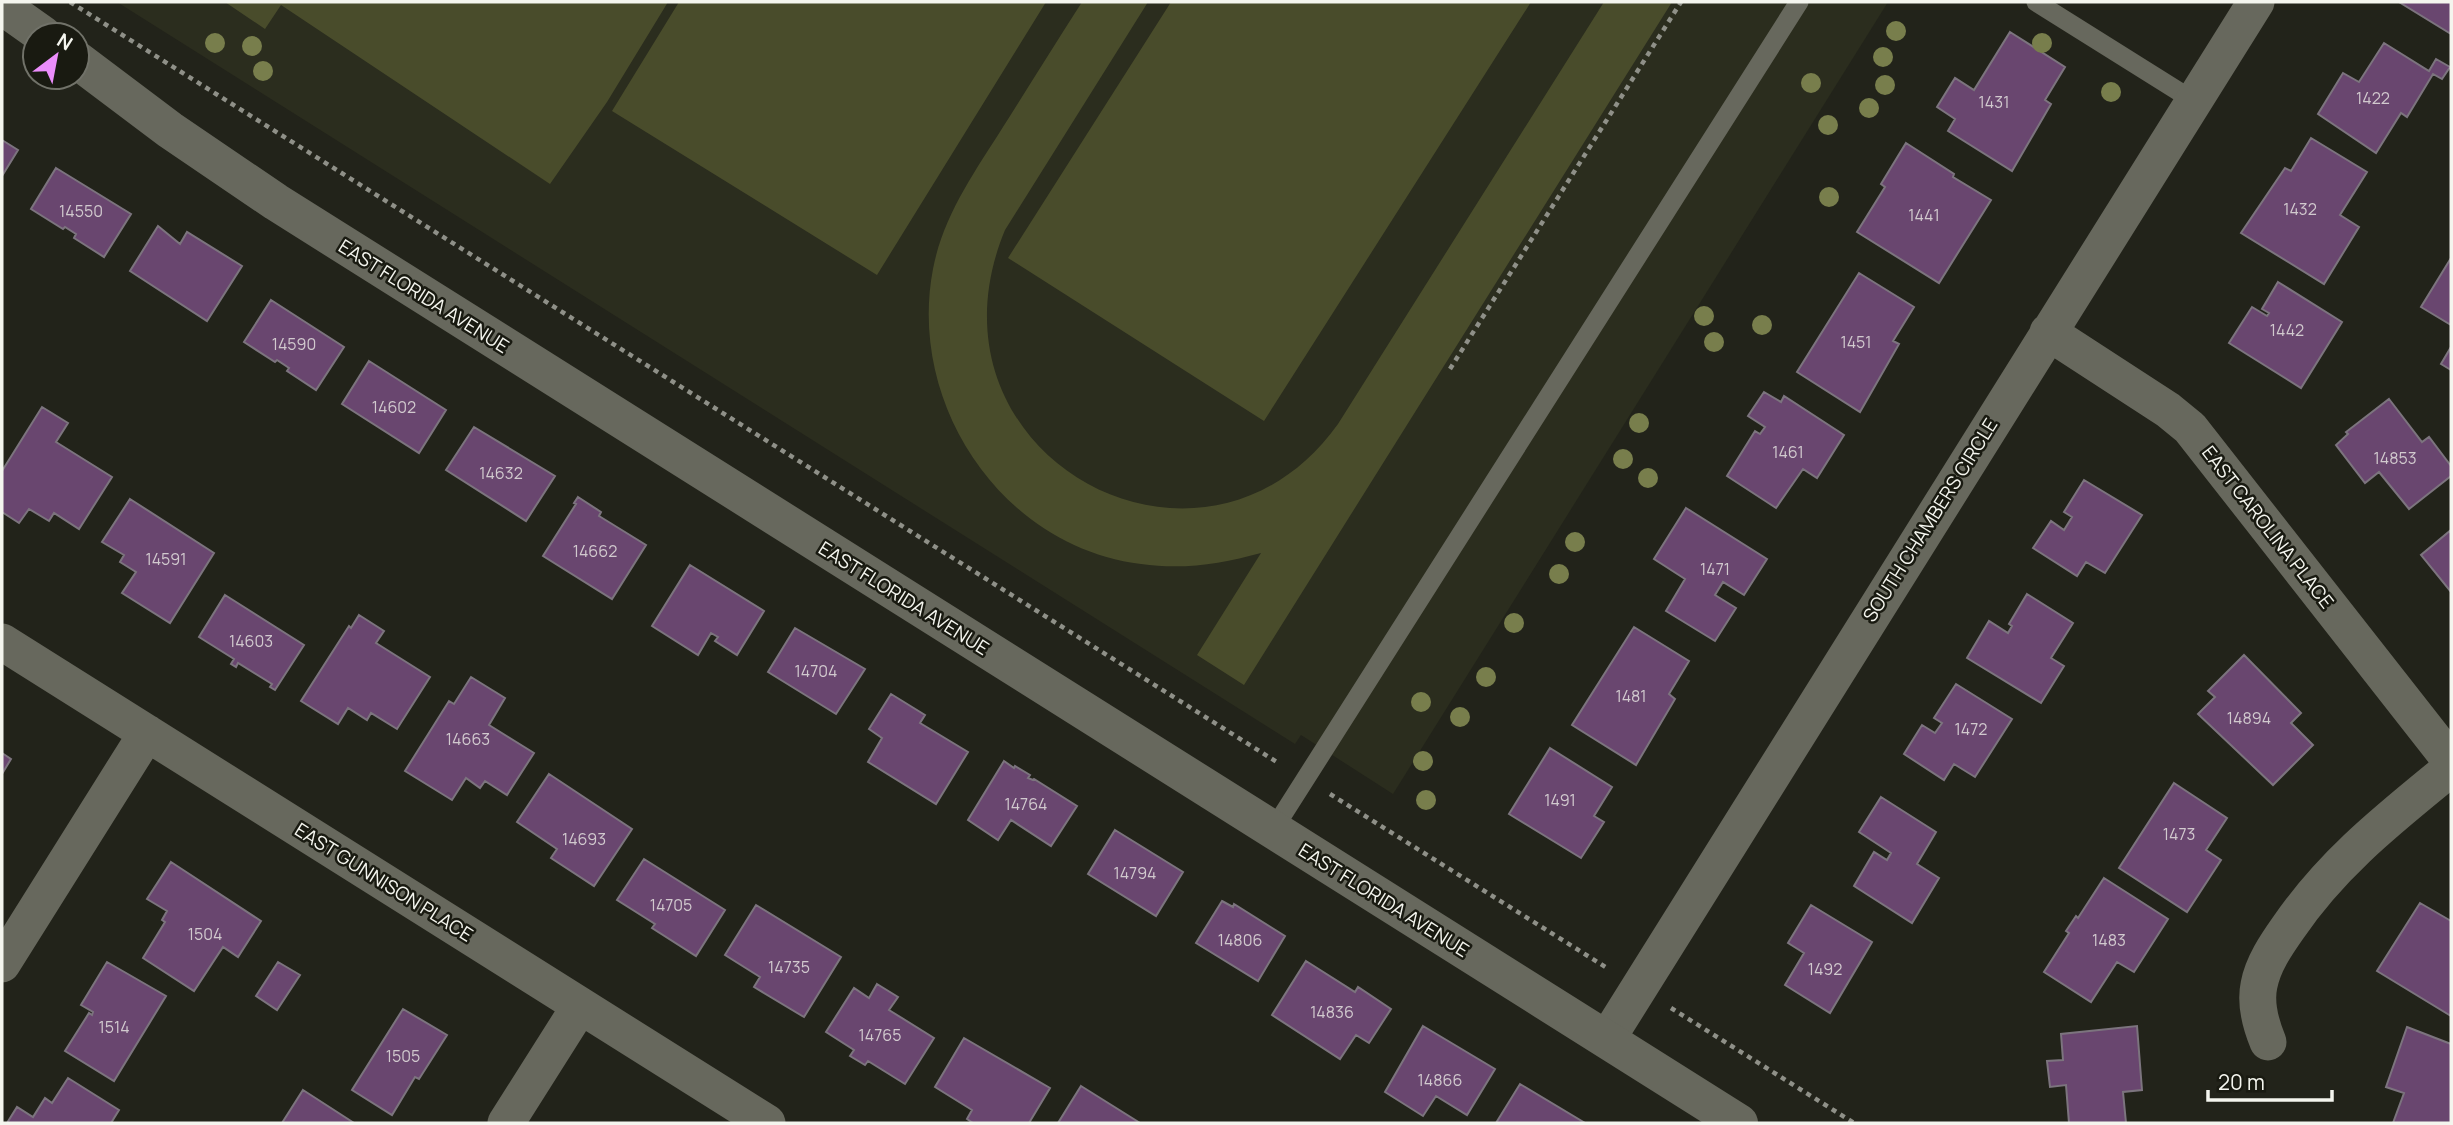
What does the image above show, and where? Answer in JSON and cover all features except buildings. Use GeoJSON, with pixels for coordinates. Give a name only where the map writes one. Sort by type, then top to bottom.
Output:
{"type":"FeatureCollection","features":[{"type":"Feature","properties":{"kind":"street","name":"SOUTH CHAMBERS CIRCLE"},"geometry":{"type":"LineString","coordinates":[[1606,1039],[2256,2]]}},
{"type":"Feature","properties":{"kind":"street"},"geometry":{"type":"LineString","coordinates":[[2,6],[23,21]]}},
{"type":"Feature","properties":{"kind":"street","name":"EAST FLORIDA AVENUE"},"geometry":{"type":"LineString","coordinates":[[91,71],[170,130],[276,202],[1736,1122]]}},
{"type":"Feature","properties":{"kind":"street","name":"EAST CAROLINA PLACE"},"geometry":{"type":"LineString","coordinates":[[2048,332],[2168,410],[2190,428],[2451,761]]}},
{"type":"Feature","properties":{"kind":"street","name":"EAST GUNNISON PLACE"},"geometry":{"type":"LineString","coordinates":[[2,642],[767,1123]]}},
{"type":"Feature","properties":{"kind":"street"},"geometry":{"type":"LineString","coordinates":[[2,964],[147,733]]}},
{"type":"Feature","properties":{"kind":"street"},"geometry":{"type":"LineString","coordinates":[[2268,1042],[2260,1017],[2259,985],[2278,943],[2313,894],[2347,855],[2451,768]]}},
{"type":"Feature","properties":{"kind":"street"},"geometry":{"type":"LineString","coordinates":[[506,1123],[580,1006]]}},
{"type":"Feature","properties":{"kind":"lane"},"geometry":{"type":"LineString","coordinates":[[1273,831],[1799,2]]}},
{"type":"Feature","properties":{"kind":"lane"},"geometry":{"type":"LineString","coordinates":[[2036,2],[2194,101]]}},
{"type":"Feature","properties":{"kind":"path"},"geometry":{"type":"LineString","coordinates":[[70,2],[1280,764]]}},
{"type":"Feature","properties":{"kind":"path"},"geometry":{"type":"LineString","coordinates":[[1450,369],[1681,2]]}},
{"type":"Feature","properties":{"kind":"path"},"geometry":{"type":"LineString","coordinates":[[1328,793],[1560,939]]}},
{"type":"Feature","properties":{"kind":"path"},"geometry":{"type":"LineString","coordinates":[[1718,1038],[1854,1123]]}},
{"type":"Feature","properties":{"kind":"shaded area"},"geometry":{"type":"Polygon","coordinates":[[[117,2],[1888,2],[1393,794],[1301,735],[1295,744],[117,2]]]}},
{"type":"Feature","properties":{"kind":"green space"},"geometry":{"type":"Polygon","coordinates":[[[225,2],[668,2],[607,102],[550,184],[281,5],[265,29],[225,2]]]}},
{"type":"Feature","properties":{"kind":"green space"},"geometry":{"type":"Polygon","coordinates":[[[679,2],[1046,2],[877,275],[612,111],[679,2]]]}},
{"type":"Feature","properties":{"kind":"green space"},"geometry":{"type":"Polygon","coordinates":[[[1082,2],[1148,2],[1005,230],[987,311],[999,382],[1034,440],[1086,483],[1148,505],[1216,505],[1281,479],[1338,424],[1604,2],[1672,2],[1244,685],[1197,655],[1261,553],[1202,565],[1157,566],[1091,552],[1046,530],[1007,499],[975,461],[951,417],[935,370],[929,320],[933,269],[944,231],[971,178],[1082,2]]]}},
{"type":"Feature","properties":{"kind":"green space"},"geometry":{"type":"Polygon","coordinates":[[[1171,2],[1531,2],[1264,421],[1008,258],[1171,2]]]}}]}
